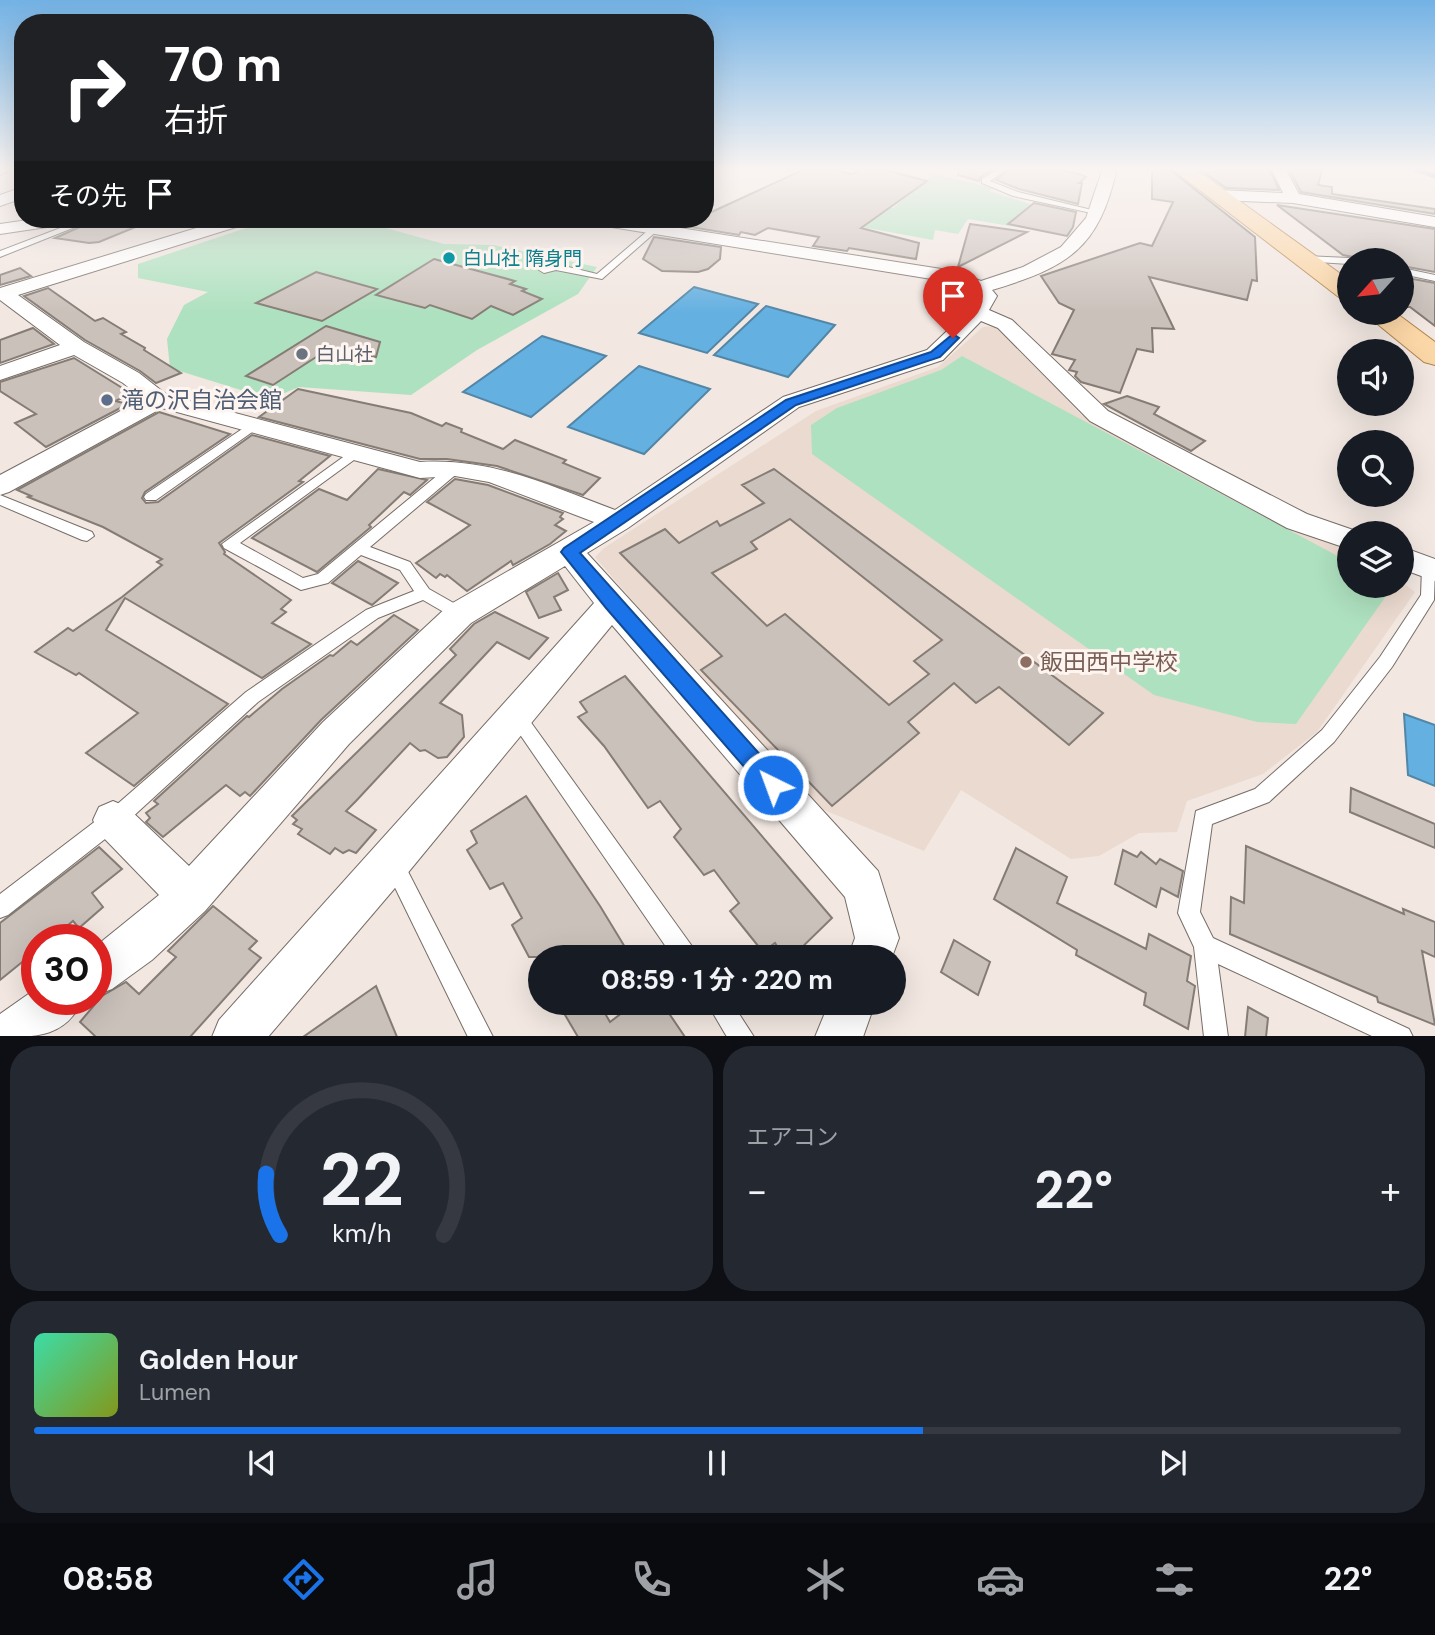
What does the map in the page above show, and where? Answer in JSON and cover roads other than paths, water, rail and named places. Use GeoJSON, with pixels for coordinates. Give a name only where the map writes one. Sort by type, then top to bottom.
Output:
{"type":"FeatureCollection","features":[{"type":"Feature","properties":{"kind":"main road"},"geometry":{"type":"LineString","coordinates":[[1247,216],[1337,283]]}},
{"type":"Feature","properties":{"kind":"main road"},"geometry":{"type":"LineString","coordinates":[[1395,326],[1435,356]]}},
{"type":"Feature","properties":{"kind":"street"},"geometry":{"type":"LineString","coordinates":[[980,287],[1061,257],[1082,238],[1094,216]]}},
{"type":"Feature","properties":{"kind":"street"},"geometry":{"type":"LineString","coordinates":[[1402,216],[1435,222]]}},
{"type":"Feature","properties":{"kind":"street"},"geometry":{"type":"LineString","coordinates":[[2,294],[214,228]]}},
{"type":"Feature","properties":{"kind":"street"},"geometry":{"type":"LineString","coordinates":[[112,961],[190,896],[335,733],[460,614],[618,522],[791,402],[935,355],[978,312],[987,296],[980,287],[954,277],[649,228]]}},
{"type":"Feature","properties":{"kind":"street"},"geometry":{"type":"LineString","coordinates":[[2,294],[76,347],[131,378],[159,400],[251,427],[420,470],[455,468],[494,475],[618,522]]}},
{"type":"Feature","properties":{"kind":"street"},"geometry":{"type":"LineString","coordinates":[[978,312],[1005,324],[1099,416],[1297,521],[1337,535]]}},
{"type":"Feature","properties":{"kind":"street"},"geometry":{"type":"LineString","coordinates":[[0,373],[76,347]]}},
{"type":"Feature","properties":{"kind":"street"},"geometry":{"type":"LineString","coordinates":[[0,486],[159,400]]}},
{"type":"Feature","properties":{"kind":"street"},"geometry":{"type":"LineString","coordinates":[[570,552],[863,886],[877,938],[874,945]]}},
{"type":"Feature","properties":{"kind":"street"},"geometry":{"type":"LineString","coordinates":[[237,1036],[392,861],[612,603]]}},
{"type":"Feature","properties":{"kind":"street"},"geometry":{"type":"LineString","coordinates":[[113,820],[190,896]]}},
{"type":"Feature","properties":{"kind":"street"},"geometry":{"type":"LineString","coordinates":[[9,1036],[38,1015]]}},
{"type":"Feature","properties":{"kind":"street"},"geometry":{"type":"LineString","coordinates":[[839,1036],[847,1015]]}},
{"type":"Feature","properties":{"kind":"lane"},"geometry":{"type":"LineString","coordinates":[[0,254],[68,228]]}},
{"type":"Feature","properties":{"kind":"lane"},"geometry":{"type":"LineString","coordinates":[[544,270],[556,267],[599,277],[617,267],[655,229]]}},
{"type":"Feature","properties":{"kind":"lane"},"geometry":{"type":"LineString","coordinates":[[1306,259],[1337,260]]}},
{"type":"Feature","properties":{"kind":"lane"},"geometry":{"type":"LineString","coordinates":[[1414,274],[1435,278]]}},
{"type":"Feature","properties":{"kind":"lane"},"geometry":{"type":"LineString","coordinates":[[151,497],[251,427]]}},
{"type":"Feature","properties":{"kind":"lane"},"geometry":{"type":"LineString","coordinates":[[352,454],[229,544],[301,584],[323,579],[455,468]]}},
{"type":"Feature","properties":{"kind":"lane"},"geometry":{"type":"LineString","coordinates":[[0,500],[87,536]]}},
{"type":"Feature","properties":{"kind":"lane"},"geometry":{"type":"LineString","coordinates":[[359,549],[405,566],[424,593],[460,614]]}},
{"type":"Feature","properties":{"kind":"lane"},"geometry":{"type":"LineString","coordinates":[[1216,1036],[1205,946],[1189,914],[1203,818],[1262,796],[1328,736],[1386,662],[1429,596],[1422,565]]}},
{"type":"Feature","properties":{"kind":"lane"},"geometry":{"type":"LineString","coordinates":[[0,907],[113,820],[252,697],[372,614],[424,593]]}},
{"type":"Feature","properties":{"kind":"lane"},"geometry":{"type":"LineString","coordinates":[[516,715],[678,945]]}},
{"type":"Feature","properties":{"kind":"lane"},"geometry":{"type":"LineString","coordinates":[[392,861],[480,1036]]}},
{"type":"Feature","properties":{"kind":"lane"},"geometry":{"type":"LineString","coordinates":[[1205,946],[1399,1036]]}},
{"type":"Feature","properties":{"kind":"lane"},"geometry":{"type":"LineString","coordinates":[[726,1015],[741,1036]]}},
{"type":"Feature","properties":{"kind":"water"},"geometry":{"type":"Polygon","coordinates":[[[694,287],[758,304],[707,353],[639,333],[694,287]]]}},
{"type":"Feature","properties":{"kind":"water"},"geometry":{"type":"Polygon","coordinates":[[[766,306],[835,325],[788,377],[714,355],[766,306]]]}},
{"type":"Feature","properties":{"kind":"water"},"geometry":{"type":"Polygon","coordinates":[[[542,336],[606,356],[531,417],[463,392],[542,336]]]}},
{"type":"Feature","properties":{"kind":"water"},"geometry":{"type":"Polygon","coordinates":[[[639,366],[710,389],[644,454],[568,427],[639,366]]]}},
{"type":"Feature","properties":{"kind":"water"},"geometry":{"type":"Polygon","coordinates":[[[1404,714],[1435,725],[1435,786],[1408,775],[1404,714]]]}},
{"type":"Feature","properties":{"kind":"place","name":"白山社 隋身門"},"geometry":{"type":"Point","coordinates":[449,258]}},
{"type":"Feature","properties":{"kind":"place","name":"白山社"},"geometry":{"type":"Point","coordinates":[302,354]}},
{"type":"Feature","properties":{"kind":"place","name":"滝の沢自治会館"},"geometry":{"type":"Point","coordinates":[107,400]}},
{"type":"Feature","properties":{"kind":"place","name":"飯田西中学校"},"geometry":{"type":"Point","coordinates":[1026,662]}}]}
